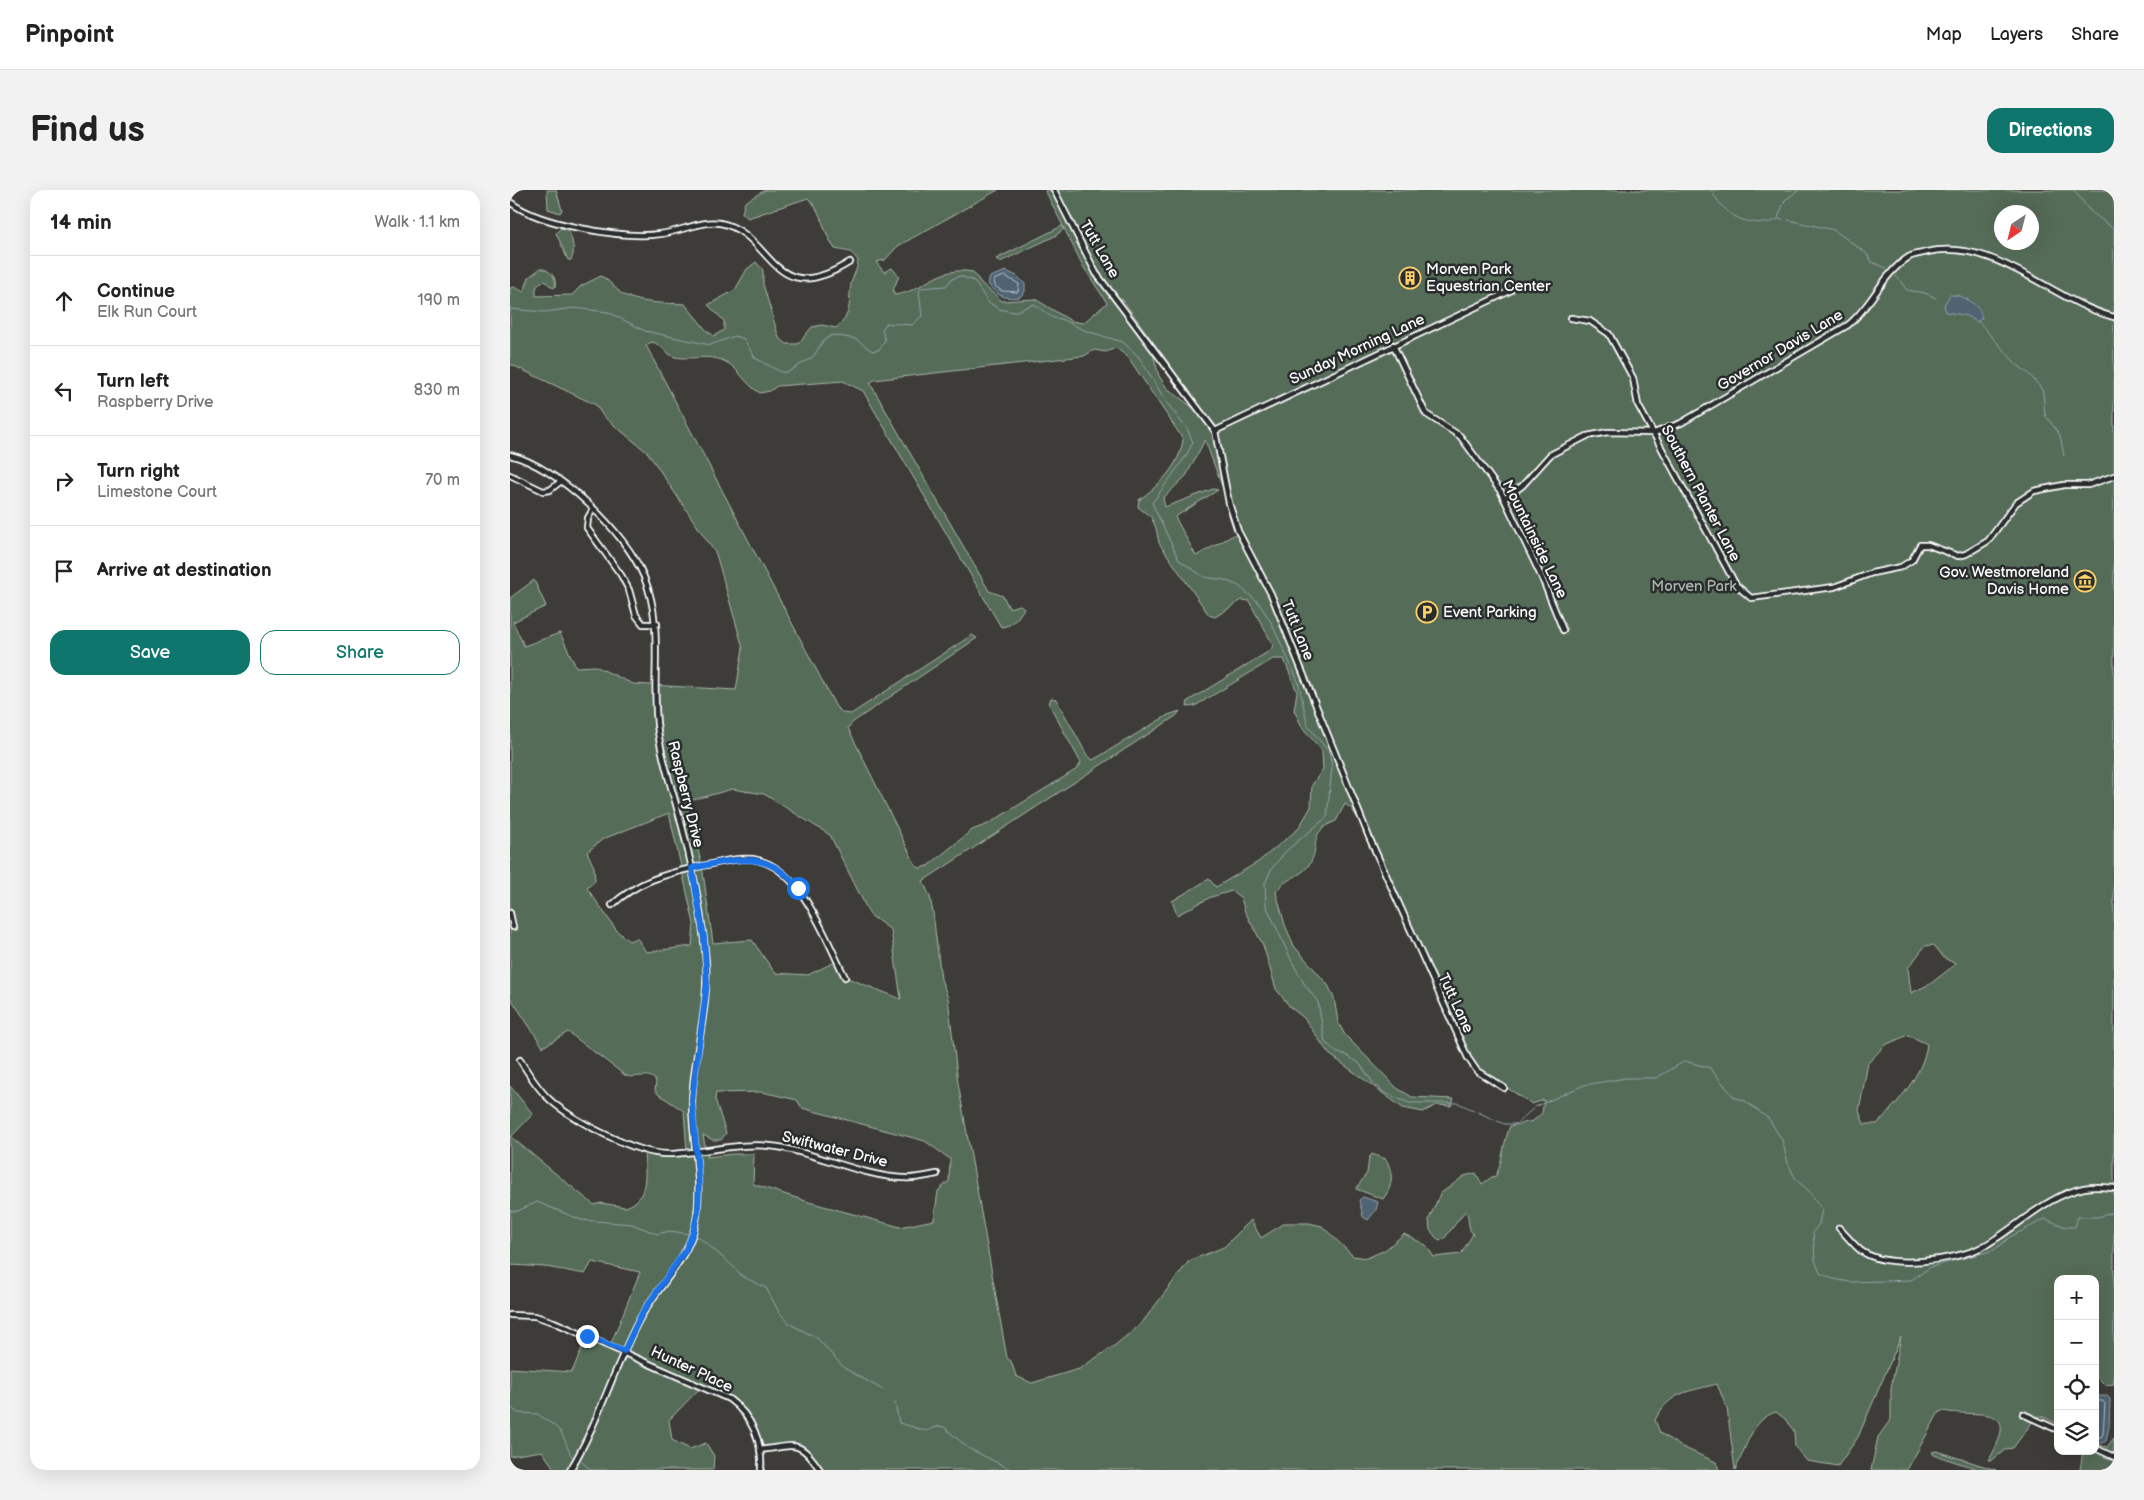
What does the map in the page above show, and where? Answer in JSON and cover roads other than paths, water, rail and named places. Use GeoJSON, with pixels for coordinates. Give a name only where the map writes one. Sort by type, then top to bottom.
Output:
{"type":"FeatureCollection","features":[{"type":"Feature","properties":{"kind":"street","name":"Tutt Lane"},"geometry":{"type":"LineString","coordinates":[[1054,190],[1096,273],[1216,431],[1229,503],[1238,531],[1270,594],[1328,738],[1417,948],[1468,1058],[1477,1071],[1504,1088]]}},
{"type":"Feature","properties":{"kind":"street"},"geometry":{"type":"LineString","coordinates":[[510,202],[539,218],[622,235],[660,234],[719,223],[734,229],[746,237],[779,270],[797,277],[811,278],[836,270],[850,262]]}},
{"type":"Feature","properties":{"kind":"street","name":"Governor Davis Lane"},"geometry":{"type":"LineString","coordinates":[[1504,499],[1522,486],[1550,455],[1587,436],[1608,432],[1654,433],[1694,417],[1848,325],[1861,313],[1885,280],[1910,256],[1946,249],[1978,255],[2029,276],[2079,305],[2114,317]]}},
{"type":"Feature","properties":{"kind":"street","name":"Sunday Morning Lane"},"geometry":{"type":"LineString","coordinates":[[1216,431],[1393,345],[1510,291]]}},
{"type":"Feature","properties":{"kind":"street","name":"Southern Planter Lane"},"geometry":{"type":"LineString","coordinates":[[1571,318],[1590,321],[1609,334],[1633,378],[1638,405],[1736,585],[1746,595],[1756,598],[1834,586],[1901,567],[1912,560],[1920,545],[1928,545],[1958,556],[1966,554],[1988,541],[2016,503],[2024,497],[2043,489],[2064,485],[2088,485],[2114,476]]}},
{"type":"Feature","properties":{"kind":"street","name":"Mountainside Lane"},"geometry":{"type":"LineString","coordinates":[[1393,345],[1426,414],[1460,436],[1504,499],[1542,578],[1563,630]]}},
{"type":"Feature","properties":{"kind":"street","name":"Raspberry Drive"},"geometry":{"type":"LineString","coordinates":[[510,455],[536,465],[593,509],[617,533],[635,559],[648,587],[657,624],[655,692],[658,730],[692,868],[704,938],[707,983],[703,1024],[693,1084],[692,1115],[699,1198],[693,1232],[676,1266],[642,1313],[570,1470]]}},
{"type":"Feature","properties":{"kind":"street"},"geometry":{"type":"LineString","coordinates":[[510,475],[544,491],[550,490],[560,482]]}},
{"type":"Feature","properties":{"kind":"street"},"geometry":{"type":"LineString","coordinates":[[593,509],[588,518],[587,528],[622,575],[629,590],[638,620],[643,624],[657,624]]}},
{"type":"Feature","properties":{"kind":"street"},"geometry":{"type":"LineString","coordinates":[[612,905],[628,891],[647,881],[692,868],[743,859],[760,861],[782,871],[802,894],[845,977]]}},
{"type":"Feature","properties":{"kind":"street"},"geometry":{"type":"LineString","coordinates":[[510,913],[513,927]]}},
{"type":"Feature","properties":{"kind":"street","name":"Swiftwater Drive"},"geometry":{"type":"LineString","coordinates":[[520,1060],[540,1090],[553,1103],[627,1145],[653,1154],[776,1146],[892,1177],[911,1178],[938,1174]]}},
{"type":"Feature","properties":{"kind":"street"},"geometry":{"type":"LineString","coordinates":[[1839,1228],[1861,1251],[1888,1260],[1928,1261],[1951,1258],[1983,1246],[2047,1204],[2075,1190],[2091,1187],[2114,1188]]}},
{"type":"Feature","properties":{"kind":"street","name":"Hunter Place"},"geometry":{"type":"LineString","coordinates":[[510,1315],[545,1319],[624,1351],[729,1399],[747,1416],[759,1442],[761,1470]]}},
{"type":"Feature","properties":{"kind":"street"},"geometry":{"type":"LineString","coordinates":[[2023,1414],[2054,1428]]}},
{"type":"Feature","properties":{"kind":"street"},"geometry":{"type":"LineString","coordinates":[[760,1450],[796,1446],[803,1448],[809,1453],[820,1470]]}},
{"type":"Feature","properties":{"kind":"street"},"geometry":{"type":"LineString","coordinates":[[2099,1450],[2114,1456]]}},
{"type":"Feature","properties":{"kind":"water"},"geometry":{"type":"Polygon","coordinates":[[[1006,271],[1017,276],[1025,284],[1025,292],[1020,297],[1010,298],[1001,296],[990,287],[988,283],[990,277],[1006,271]]]}},
{"type":"Feature","properties":{"kind":"water"},"geometry":{"type":"Polygon","coordinates":[[[1950,295],[1960,296],[1974,304],[1982,317],[1978,322],[1964,315],[1946,312],[1944,305],[1950,295]]]}},
{"type":"Feature","properties":{"kind":"water"},"geometry":{"type":"Polygon","coordinates":[[[1363,1197],[1378,1202],[1376,1210],[1368,1220],[1363,1217],[1359,1200],[1363,1197]]]}},
{"type":"Feature","properties":{"kind":"water"},"geometry":{"type":"Polygon","coordinates":[[[2099,1396],[2107,1396],[2110,1399],[2109,1427],[2106,1441],[2100,1444],[2099,1396]]]}},
{"type":"Feature","properties":{"kind":"waterway"},"geometry":{"type":"LineString","coordinates":[[1711,190],[1721,205],[1739,219],[1755,223],[1783,219]]}},
{"type":"Feature","properties":{"kind":"waterway"},"geometry":{"type":"LineString","coordinates":[[1778,218],[1785,200],[1799,190]]}},
{"type":"Feature","properties":{"kind":"waterway"},"geometry":{"type":"LineString","coordinates":[[2074,190],[2090,211],[2114,229]]}},
{"type":"Feature","properties":{"kind":"waterway"},"geometry":{"type":"LineString","coordinates":[[1788,220],[1834,230],[1866,253],[1872,262],[1886,268]]}},
{"type":"Feature","properties":{"kind":"waterway"},"geometry":{"type":"LineString","coordinates":[[510,309],[544,312],[574,308],[608,312],[645,331],[710,345],[735,336],[744,339],[755,358],[781,372],[788,372],[813,357],[823,341],[832,335],[856,339],[872,351],[879,350],[885,340],[882,330],[886,323],[912,325],[922,316],[919,291],[921,288],[946,286],[952,279],[960,276],[974,281],[988,302],[999,309],[1014,312],[1034,304],[1053,318],[1061,319],[1086,331],[1123,342],[1139,357],[1167,403],[1187,429],[1193,442],[1186,456],[1152,503],[1179,560],[1204,577],[1224,580],[1239,586],[1258,602],[1271,622],[1298,681],[1308,726],[1329,752],[1332,767],[1327,817],[1286,851],[1272,868],[1265,883],[1266,905],[1293,964],[1305,985],[1318,1002],[1325,1042],[1337,1053],[1344,1054],[1359,1063],[1374,1084],[1385,1093],[1409,1103],[1458,1103],[1504,1124],[1516,1124],[1535,1107],[1584,1085],[1626,1078],[1656,1078],[1685,1061],[1710,1068],[1734,1097],[1745,1101],[1769,1119],[1782,1140],[1788,1163],[1796,1180],[1809,1191],[1822,1209],[1819,1224],[1813,1232],[1815,1260],[1820,1273],[1833,1279],[1851,1282],[1911,1280],[1931,1267],[1994,1250],[2010,1237],[2045,1219],[2066,1227],[2075,1227],[2078,1217],[2098,1217],[2114,1212]]}},
{"type":"Feature","properties":{"kind":"waterway"},"geometry":{"type":"LineString","coordinates":[[1896,276],[1907,290],[1925,293],[1936,298]]}},
{"type":"Feature","properties":{"kind":"waterway"},"geometry":{"type":"LineString","coordinates":[[1978,321],[2017,365],[2028,373],[2041,388],[2045,415],[2060,435],[2064,456]]}},
{"type":"Feature","properties":{"kind":"waterway"},"geometry":{"type":"LineString","coordinates":[[510,1211],[518,1211],[537,1202],[581,1220],[632,1224],[657,1234],[670,1231],[690,1234]]}},
{"type":"Feature","properties":{"kind":"waterway"},"geometry":{"type":"LineString","coordinates":[[693,1236],[700,1238],[742,1276],[766,1288],[779,1312],[790,1324],[817,1338],[844,1368],[883,1390],[895,1402],[899,1423],[927,1431],[939,1426],[944,1427],[968,1448],[1012,1470]]}},
{"type":"Feature","properties":{"kind":"waterway"},"geometry":{"type":"LineString","coordinates":[[510,1407],[518,1413],[538,1414],[559,1430],[572,1457]]}},
{"type":"Feature","properties":{"kind":"waterway"},"geometry":{"type":"LineString","coordinates":[[582,1462],[591,1470]]}},
{"type":"Feature","properties":{"kind":"place","name":"Morven Park Equestrian Center"},"geometry":{"type":"Point","coordinates":[1410,278]}},
{"type":"Feature","properties":{"kind":"place","name":"Gov. Westmoreland Davis Home"},"geometry":{"type":"Point","coordinates":[2085,581]}},
{"type":"Feature","properties":{"kind":"place","name":"Event Parking"},"geometry":{"type":"Point","coordinates":[1427,612]}},
{"type":"Feature","properties":{"kind":"park label","name":"Morven Park"},"geometry":{"type":"Point","coordinates":[1694,586]}}]}
